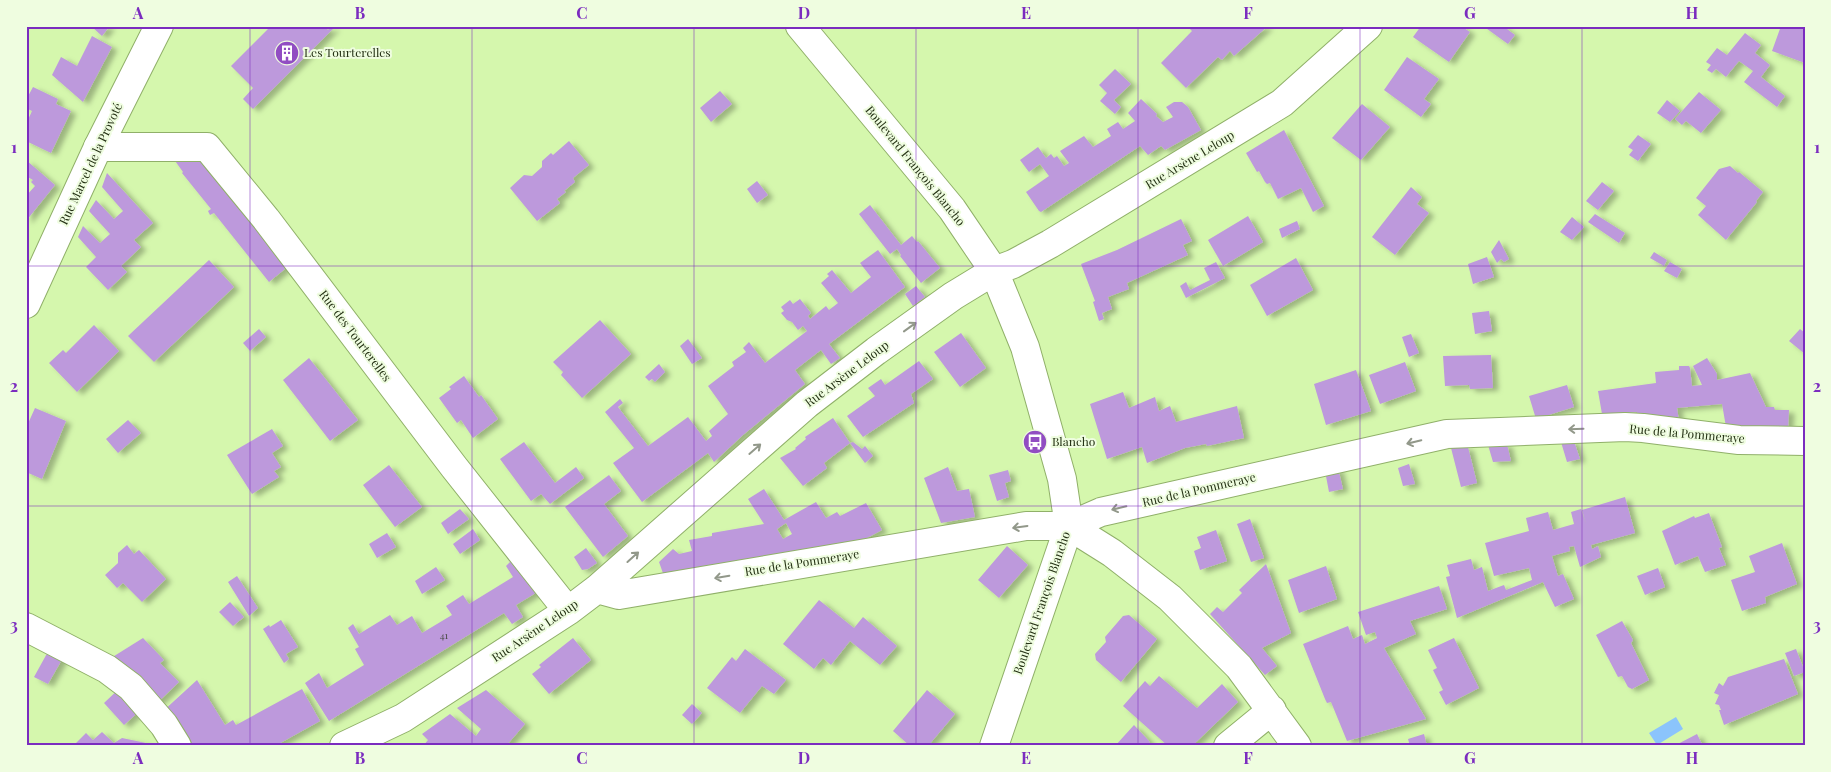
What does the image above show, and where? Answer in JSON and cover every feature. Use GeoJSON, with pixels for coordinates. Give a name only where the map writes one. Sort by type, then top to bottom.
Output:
{"type":"FeatureCollection","features":[{"type":"Feature","properties":{"kind":"street","name":"Rue Marcel de la Provoté"},"geometry":{"type":"LineString","coordinates":[[26,304],[98,147],[159,26]]}},
{"type":"Feature","properties":{"kind":"street","name":"Boulevard François Blancho"},"geometry":{"type":"LineString","coordinates":[[800,26],[952,208],[994,270],[1025,347],[1062,479],[1069,526],[994,746]]}},
{"type":"Feature","properties":{"kind":"street","name":"Rue Arsène Leloup"},"geometry":{"type":"LineString","coordinates":[[344,746],[403,718],[568,611],[597,589],[808,404],[945,302],[994,270],[1013,264],[1050,244],[1282,104],[1368,26]]}},
{"type":"Feature","properties":{"kind":"street","name":"Rue des Tourterelles"},"geometry":{"type":"LineString","coordinates":[[98,147],[207,146],[308,274],[448,459],[568,611]]}},
{"type":"Feature","properties":{"kind":"street","name":"Rue de la Pommeraye"},"geometry":{"type":"LineString","coordinates":[[597,589],[619,595],[1026,526],[1069,526],[1101,512],[1447,434],[1642,428],[1739,440],[1805,441]]}},
{"type":"Feature","properties":{"kind":"street"},"geometry":{"type":"LineString","coordinates":[[1069,526],[1112,553],[1170,598],[1239,667],[1297,746]]}},
{"type":"Feature","properties":{"kind":"street"},"geometry":{"type":"LineString","coordinates":[[26,627],[108,669],[131,687],[164,725],[176,746]]}},
{"type":"Feature","properties":{"kind":"street"},"geometry":{"type":"LineString","coordinates":[[1228,746],[1272,710]]}},
{"type":"Feature","properties":{"kind":"water"},"geometry":{"type":"Polygon","coordinates":[[[1676,717],[1683,729],[1657,745],[1649,733],[1676,717]]]}},
{"type":"Feature","properties":{"kind":"building"},"geometry":{"type":"Polygon","coordinates":[[[91,26],[110,26],[102,36],[91,26]]]}},
{"type":"Feature","properties":{"kind":"building","name":"Les Tourterelles"},"geometry":{"type":"Polygon","coordinates":[[[271,26],[324,26],[328,30],[331,27],[334,28],[253,109],[243,99],[253,88],[231,66],[271,26]]]}},
{"type":"Feature","properties":{"kind":"building"},"geometry":{"type":"Polygon","coordinates":[[[1187,26],[1268,26],[1234,56],[1230,51],[1222,60],[1218,57],[1186,88],[1161,63],[1192,31],[1187,26]]]}},
{"type":"Feature","properties":{"kind":"building"},"geometry":{"type":"Polygon","coordinates":[[[1421,26],[1461,26],[1470,32],[1449,62],[1413,37],[1421,26]]]}},
{"type":"Feature","properties":{"kind":"building"},"geometry":{"type":"Polygon","coordinates":[[[1483,26],[1503,26],[1515,35],[1508,44],[1483,26]]]}},
{"type":"Feature","properties":{"kind":"building"},"geometry":{"type":"Polygon","coordinates":[[[1781,26],[1805,26],[1805,63],[1772,51],[1781,26]]]}},
{"type":"Feature","properties":{"kind":"building"},"geometry":{"type":"Polygon","coordinates":[[[1745,33],[1761,45],[1755,53],[1770,65],[1761,77],[1785,96],[1777,107],[1744,82],[1753,71],[1739,61],[1726,77],[1716,69],[1712,73],[1707,70],[1711,65],[1706,62],[1717,48],[1727,55],[1745,33]]]}},
{"type":"Feature","properties":{"kind":"building"},"geometry":{"type":"Polygon","coordinates":[[[92,36],[112,47],[83,102],[52,75],[61,57],[77,66],[92,36]]]}},
{"type":"Feature","properties":{"kind":"building"},"geometry":{"type":"Polygon","coordinates":[[[1407,57],[1439,79],[1424,99],[1431,104],[1421,117],[1384,90],[1407,57]]]}},
{"type":"Feature","properties":{"kind":"building"},"geometry":{"type":"Polygon","coordinates":[[[1115,69],[1131,84],[1114,100],[1121,107],[1115,114],[1100,101],[1107,93],[1099,85],[1115,69]]]}},
{"type":"Feature","properties":{"kind":"building"},"geometry":{"type":"Polygon","coordinates":[[[33,87],[58,99],[56,104],[71,111],[51,153],[26,141],[26,124],[32,111],[26,108],[26,100],[33,87]]]}},
{"type":"Feature","properties":{"kind":"building"},"geometry":{"type":"Polygon","coordinates":[[[720,91],[732,104],[711,122],[700,108],[720,91]]]}},
{"type":"Feature","properties":{"kind":"building"},"geometry":{"type":"Polygon","coordinates":[[[1699,92],[1721,110],[1701,133],[1686,121],[1682,125],[1675,119],[1699,92]]]}},
{"type":"Feature","properties":{"kind":"building"},"geometry":{"type":"Polygon","coordinates":[[[1141,99],[1163,122],[1173,117],[1166,107],[1174,102],[1182,102],[1188,107],[1201,130],[1165,150],[1161,146],[1148,155],[1140,146],[1041,212],[1039,211],[1026,192],[1049,176],[1040,164],[1029,172],[1020,160],[1038,147],[1046,158],[1051,154],[1054,158],[1057,156],[1064,166],[1069,163],[1060,151],[1084,136],[1093,147],[1111,136],[1107,129],[1118,122],[1123,129],[1135,121],[1128,113],[1141,99]]]}},
{"type":"Feature","properties":{"kind":"building"},"geometry":{"type":"Polygon","coordinates":[[[1667,100],[1680,111],[1670,122],[1657,113],[1667,100]]]}},
{"type":"Feature","properties":{"kind":"building"},"geometry":{"type":"Polygon","coordinates":[[[1362,104],[1390,127],[1361,160],[1332,138],[1362,104]]]}},
{"type":"Feature","properties":{"kind":"building"},"geometry":{"type":"Polygon","coordinates":[[[1284,130],[1324,206],[1313,212],[1301,188],[1278,199],[1270,183],[1267,184],[1259,171],[1257,172],[1246,153],[1284,130]]]}},
{"type":"Feature","properties":{"kind":"building"},"geometry":{"type":"Polygon","coordinates":[[[1638,135],[1651,144],[1638,161],[1629,155],[1633,150],[1628,147],[1638,135]]]}},
{"type":"Feature","properties":{"kind":"building"},"geometry":{"type":"Polygon","coordinates":[[[569,141],[589,165],[573,178],[575,182],[557,199],[560,203],[537,221],[510,188],[524,175],[532,176],[542,167],[542,161],[551,153],[553,155],[569,141]]]}},
{"type":"Feature","properties":{"kind":"building"},"geometry":{"type":"Polygon","coordinates":[[[190,154],[196,162],[204,155],[291,264],[269,282],[214,213],[210,215],[208,211],[211,209],[182,173],[173,158],[190,154]]]}},
{"type":"Feature","properties":{"kind":"building"},"geometry":{"type":"Polygon","coordinates":[[[26,160],[55,185],[26,221],[26,196],[35,186],[31,182],[33,180],[26,176],[26,160]]]}},
{"type":"Feature","properties":{"kind":"building"},"geometry":{"type":"Polygon","coordinates":[[[1730,166],[1763,192],[1726,240],[1698,215],[1706,206],[1696,198],[1719,169],[1730,166]]]}},
{"type":"Feature","properties":{"kind":"building"},"geometry":{"type":"Polygon","coordinates":[[[107,173],[153,223],[134,240],[141,247],[121,266],[127,272],[108,290],[86,267],[96,257],[78,237],[83,226],[100,243],[110,234],[89,211],[96,200],[114,219],[123,211],[102,187],[107,173]]]}},
{"type":"Feature","properties":{"kind":"building"},"geometry":{"type":"Polygon","coordinates":[[[757,181],[768,195],[757,203],[747,189],[757,181]]]}},
{"type":"Feature","properties":{"kind":"building"},"geometry":{"type":"Polygon","coordinates":[[[1602,182],[1614,191],[1598,210],[1586,201],[1602,182]]]}},
{"type":"Feature","properties":{"kind":"building"},"geometry":{"type":"Polygon","coordinates":[[[1411,187],[1422,197],[1417,204],[1429,213],[1395,255],[1372,237],[1411,187]]]}},
{"type":"Feature","properties":{"kind":"building"},"geometry":{"type":"Polygon","coordinates":[[[870,205],[901,245],[912,236],[940,268],[921,283],[900,256],[897,249],[890,254],[859,214],[870,205]]]}},
{"type":"Feature","properties":{"kind":"building"},"geometry":{"type":"Polygon","coordinates":[[[1595,214],[1625,233],[1619,243],[1588,222],[1595,214]]]}},
{"type":"Feature","properties":{"kind":"building"},"geometry":{"type":"Polygon","coordinates":[[[1248,216],[1263,242],[1223,266],[1208,240],[1248,216]]]}},
{"type":"Feature","properties":{"kind":"building"},"geometry":{"type":"Polygon","coordinates":[[[1572,217],[1584,227],[1572,240],[1560,232],[1572,217]]]}},
{"type":"Feature","properties":{"kind":"building"},"geometry":{"type":"Polygon","coordinates":[[[1181,219],[1192,241],[1183,245],[1188,255],[1127,283],[1129,289],[1108,297],[1112,309],[1102,313],[1104,319],[1099,321],[1093,302],[1095,301],[1081,264],[1117,250],[1181,219]]]}},
{"type":"Feature","properties":{"kind":"building"},"geometry":{"type":"Polygon","coordinates":[[[1297,221],[1300,229],[1282,238],[1279,229],[1297,221]]]}},
{"type":"Feature","properties":{"kind":"building"},"geometry":{"type":"Polygon","coordinates":[[[1499,240],[1509,259],[1504,262],[1501,259],[1497,263],[1491,252],[1499,240]]]}},
{"type":"Feature","properties":{"kind":"building"},"geometry":{"type":"Polygon","coordinates":[[[878,250],[905,287],[829,344],[840,358],[831,364],[821,350],[795,370],[805,384],[743,435],[714,462],[708,453],[642,502],[613,463],[634,448],[605,412],[620,399],[623,403],[618,407],[648,446],[688,417],[706,441],[712,436],[709,431],[728,414],[708,386],[734,366],[732,362],[746,352],[743,348],[749,342],[765,363],[807,331],[803,326],[798,330],[792,322],[787,320],[781,313],[784,311],[781,307],[790,300],[793,304],[800,299],[811,313],[808,316],[810,319],[826,306],[829,310],[838,303],[821,283],[829,276],[827,274],[832,270],[851,293],[871,277],[860,263],[878,250]]]}},
{"type":"Feature","properties":{"kind":"building"},"geometry":{"type":"Polygon","coordinates":[[[1654,252],[1667,260],[1664,266],[1650,258],[1654,252]]]}},
{"type":"Feature","properties":{"kind":"building"},"geometry":{"type":"Polygon","coordinates":[[[1487,257],[1494,277],[1473,284],[1468,264],[1487,257]]]}},
{"type":"Feature","properties":{"kind":"building"},"geometry":{"type":"Polygon","coordinates":[[[1296,258],[1313,290],[1267,316],[1250,285],[1296,258]]]}},
{"type":"Feature","properties":{"kind":"building"},"geometry":{"type":"Polygon","coordinates":[[[209,260],[234,287],[154,362],[128,336],[209,260]]]}},
{"type":"Feature","properties":{"kind":"building"},"geometry":{"type":"Polygon","coordinates":[[[1216,262],[1225,278],[1186,298],[1180,286],[1186,282],[1190,290],[1210,280],[1204,268],[1216,262]]]}},
{"type":"Feature","properties":{"kind":"building"},"geometry":{"type":"Polygon","coordinates":[[[1670,262],[1682,269],[1677,278],[1664,271],[1670,262]]]}},
{"type":"Feature","properties":{"kind":"building"},"geometry":{"type":"Polygon","coordinates":[[[916,286],[925,297],[913,306],[905,294],[916,286]]]}},
{"type":"Feature","properties":{"kind":"building"},"geometry":{"type":"Polygon","coordinates":[[[1489,311],[1492,331],[1475,334],[1472,313],[1489,311]]]}},
{"type":"Feature","properties":{"kind":"building"},"geometry":{"type":"Polygon","coordinates":[[[600,320],[631,354],[582,398],[561,375],[563,372],[553,362],[600,320]]]}},
{"type":"Feature","properties":{"kind":"building"},"geometry":{"type":"Polygon","coordinates":[[[94,325],[119,351],[77,392],[49,363],[63,350],[66,353],[94,325]]]}},
{"type":"Feature","properties":{"kind":"building"},"geometry":{"type":"Polygon","coordinates":[[[259,329],[266,337],[250,351],[243,343],[259,329]]]}},
{"type":"Feature","properties":{"kind":"building"},"geometry":{"type":"Polygon","coordinates":[[[1800,329],[1805,333],[1805,354],[1789,341],[1800,329]]]}},
{"type":"Feature","properties":{"kind":"building"},"geometry":{"type":"Polygon","coordinates":[[[961,333],[986,368],[960,387],[934,352],[961,333]]]}},
{"type":"Feature","properties":{"kind":"building"},"geometry":{"type":"Polygon","coordinates":[[[1411,334],[1419,353],[1409,357],[1402,337],[1411,334]]]}},
{"type":"Feature","properties":{"kind":"building"},"geometry":{"type":"Polygon","coordinates":[[[688,339],[702,358],[692,364],[680,346],[688,339]]]}},
{"type":"Feature","properties":{"kind":"building"},"geometry":{"type":"Polygon","coordinates":[[[1491,355],[1493,388],[1470,389],[1469,385],[1445,386],[1443,356],[1491,355]]]}},
{"type":"Feature","properties":{"kind":"building"},"geometry":{"type":"Polygon","coordinates":[[[309,358],[358,420],[330,441],[283,380],[309,358]]]}},
{"type":"Feature","properties":{"kind":"building"},"geometry":{"type":"Polygon","coordinates":[[[1707,358],[1717,374],[1717,380],[1750,373],[1766,407],[1774,407],[1775,410],[1789,410],[1788,431],[1726,427],[1722,404],[1677,408],[1679,421],[1638,421],[1637,412],[1602,414],[1598,391],[1656,383],[1655,372],[1679,370],[1679,366],[1689,366],[1692,386],[1702,385],[1693,366],[1707,358]]]}},
{"type":"Feature","properties":{"kind":"building"},"geometry":{"type":"Polygon","coordinates":[[[919,361],[933,379],[911,394],[914,403],[863,437],[847,416],[875,396],[868,388],[881,379],[885,385],[919,361]]]}},
{"type":"Feature","properties":{"kind":"building"},"geometry":{"type":"Polygon","coordinates":[[[1405,362],[1416,391],[1380,404],[1369,375],[1405,362]]]}},
{"type":"Feature","properties":{"kind":"building"},"geometry":{"type":"Polygon","coordinates":[[[659,364],[665,372],[655,382],[652,379],[649,381],[645,377],[659,364]]]}},
{"type":"Feature","properties":{"kind":"building"},"geometry":{"type":"Polygon","coordinates":[[[1356,370],[1371,411],[1326,425],[1314,384],[1356,370]]]}},
{"type":"Feature","properties":{"kind":"building"},"geometry":{"type":"Polygon","coordinates":[[[464,376],[479,397],[481,395],[498,419],[473,438],[461,420],[457,423],[439,398],[451,389],[449,387],[464,376]]]}},
{"type":"Feature","properties":{"kind":"building"},"geometry":{"type":"Polygon","coordinates":[[[1567,385],[1574,407],[1536,419],[1529,396],[1567,385]]]}},
{"type":"Feature","properties":{"kind":"building"},"geometry":{"type":"Polygon","coordinates":[[[1123,392],[1129,408],[1155,397],[1159,411],[1170,406],[1176,422],[1237,406],[1244,438],[1207,446],[1206,444],[1185,448],[1147,463],[1142,447],[1107,459],[1090,404],[1123,392]]]}},
{"type":"Feature","properties":{"kind":"building"},"geometry":{"type":"Polygon","coordinates":[[[35,408],[66,421],[42,479],[26,472],[26,428],[35,408]]]}},
{"type":"Feature","properties":{"kind":"building"},"geometry":{"type":"Polygon","coordinates":[[[833,418],[850,443],[824,463],[827,468],[803,486],[780,458],[796,449],[806,439],[805,437],[833,418]]]}},
{"type":"Feature","properties":{"kind":"building"},"geometry":{"type":"Polygon","coordinates":[[[128,420],[141,433],[118,453],[106,439],[128,420]]]}},
{"type":"Feature","properties":{"kind":"building"},"geometry":{"type":"Polygon","coordinates":[[[272,429],[283,446],[272,453],[281,467],[274,471],[279,477],[252,494],[227,455],[272,429]]]}},
{"type":"Feature","properties":{"kind":"building"},"geometry":{"type":"Polygon","coordinates":[[[1574,441],[1580,459],[1567,462],[1561,442],[1574,441]]]}},
{"type":"Feature","properties":{"kind":"building"},"geometry":{"type":"Polygon","coordinates":[[[524,442],[555,483],[576,467],[584,478],[550,504],[541,494],[531,501],[500,459],[524,442]]]}},
{"type":"Feature","properties":{"kind":"building"},"geometry":{"type":"Polygon","coordinates":[[[853,442],[862,449],[865,446],[873,456],[865,463],[850,443],[853,442]]]}},
{"type":"Feature","properties":{"kind":"building"},"geometry":{"type":"Polygon","coordinates":[[[1507,444],[1511,461],[1493,462],[1488,445],[1507,444]]]}},
{"type":"Feature","properties":{"kind":"building"},"geometry":{"type":"Polygon","coordinates":[[[1468,447],[1477,483],[1461,487],[1451,448],[1468,447]]]}},
{"type":"Feature","properties":{"kind":"building"},"geometry":{"type":"Polygon","coordinates":[[[1409,464],[1415,484],[1403,486],[1398,468],[1409,464]]]}},
{"type":"Feature","properties":{"kind":"building"},"geometry":{"type":"Polygon","coordinates":[[[389,465],[422,507],[395,527],[363,485],[389,465]]]}},
{"type":"Feature","properties":{"kind":"building"},"geometry":{"type":"Polygon","coordinates":[[[948,467],[957,491],[969,489],[975,517],[941,523],[924,478],[948,467]]]}},
{"type":"Feature","properties":{"kind":"building"},"geometry":{"type":"Polygon","coordinates":[[[1338,468],[1343,489],[1329,492],[1325,471],[1338,468]]]}},
{"type":"Feature","properties":{"kind":"building"},"geometry":{"type":"Polygon","coordinates":[[[1008,470],[1011,481],[1005,483],[1009,497],[997,501],[989,475],[1008,470]]]}},
{"type":"Feature","properties":{"kind":"building"},"geometry":{"type":"Polygon","coordinates":[[[609,475],[621,491],[604,504],[628,536],[603,557],[565,507],[609,475]]]}},
{"type":"Feature","properties":{"kind":"building"},"geometry":{"type":"Polygon","coordinates":[[[764,489],[784,520],[816,502],[826,518],[837,512],[840,516],[866,503],[882,530],[867,538],[664,576],[659,562],[673,549],[679,554],[692,551],[689,540],[712,536],[712,533],[764,524],[748,499],[764,489]],[[786,523],[777,529],[783,539],[792,534],[786,523]]]}},
{"type":"Feature","properties":{"kind":"building"},"geometry":{"type":"Polygon","coordinates":[[[1625,497],[1635,533],[1591,545],[1592,549],[1598,546],[1601,557],[1580,567],[1574,546],[1569,547],[1570,551],[1552,556],[1558,576],[1563,574],[1574,599],[1555,607],[1543,582],[1457,618],[1446,577],[1450,576],[1447,565],[1471,559],[1474,570],[1482,567],[1488,591],[1504,585],[1506,590],[1532,580],[1529,568],[1494,576],[1485,543],[1529,531],[1526,518],[1548,512],[1553,530],[1574,524],[1571,512],[1581,509],[1586,524],[1582,510],[1625,497]]]}},
{"type":"Feature","properties":{"kind":"building"},"geometry":{"type":"Polygon","coordinates":[[[460,509],[469,519],[448,534],[441,523],[460,509]]]}},
{"type":"Feature","properties":{"kind":"building"},"geometry":{"type":"Polygon","coordinates":[[[1709,513],[1722,547],[1719,548],[1726,565],[1705,572],[1698,556],[1675,565],[1662,531],[1694,516],[1695,518],[1709,513]]]}},
{"type":"Feature","properties":{"kind":"building"},"geometry":{"type":"Polygon","coordinates":[[[1250,519],[1264,558],[1251,562],[1237,524],[1250,519]]]}},
{"type":"Feature","properties":{"kind":"building"},"geometry":{"type":"Polygon","coordinates":[[[473,529],[480,540],[460,554],[453,544],[473,529]]]}},
{"type":"Feature","properties":{"kind":"building"},"geometry":{"type":"Polygon","coordinates":[[[1216,530],[1227,561],[1200,570],[1194,551],[1201,548],[1197,537],[1216,530]]]}},
{"type":"Feature","properties":{"kind":"building"},"geometry":{"type":"Polygon","coordinates":[[[387,533],[396,547],[377,558],[369,544],[387,533]]]}},
{"type":"Feature","properties":{"kind":"building"},"geometry":{"type":"Polygon","coordinates":[[[1782,543],[1797,584],[1765,597],[1766,603],[1742,611],[1731,580],[1755,572],[1749,556],[1782,543]]]}},
{"type":"Feature","properties":{"kind":"building"},"geometry":{"type":"Polygon","coordinates":[[[127,545],[134,554],[139,550],[166,579],[142,602],[123,583],[117,588],[105,575],[118,563],[118,553],[127,545]]]}},
{"type":"Feature","properties":{"kind":"building"},"geometry":{"type":"Polygon","coordinates":[[[1007,546],[1028,565],[999,598],[978,580],[1007,546]]]}},
{"type":"Feature","properties":{"kind":"building"},"geometry":{"type":"Polygon","coordinates":[[[586,548],[597,563],[588,569],[582,570],[574,557],[586,548]]]}},
{"type":"Feature","properties":{"kind":"building"},"geometry":{"type":"Polygon","coordinates":[[[511,554],[539,591],[516,605],[523,617],[512,624],[504,613],[329,721],[305,683],[319,673],[327,688],[364,665],[355,649],[359,647],[348,628],[353,624],[359,634],[390,615],[397,625],[412,616],[422,633],[452,615],[446,606],[463,595],[469,604],[513,577],[506,566],[510,562],[507,558],[511,554]]]}},
{"type":"Feature","properties":{"kind":"building"},"geometry":{"type":"Polygon","coordinates":[[[1266,564],[1291,633],[1262,648],[1277,666],[1265,675],[1210,614],[1217,607],[1223,612],[1242,593],[1239,590],[1266,564]]]}},
{"type":"Feature","properties":{"kind":"building"},"geometry":{"type":"Polygon","coordinates":[[[1326,566],[1337,599],[1299,613],[1288,580],[1326,566]]]}},
{"type":"Feature","properties":{"kind":"building"},"geometry":{"type":"Polygon","coordinates":[[[436,567],[445,580],[422,594],[415,581],[436,567]]]}},
{"type":"Feature","properties":{"kind":"building"},"geometry":{"type":"Polygon","coordinates":[[[1658,568],[1665,587],[1645,595],[1637,576],[1658,568]]]}},
{"type":"Feature","properties":{"kind":"building"},"geometry":{"type":"Polygon","coordinates":[[[237,576],[258,608],[249,616],[228,582],[237,576]]]}},
{"type":"Feature","properties":{"kind":"building"},"geometry":{"type":"Polygon","coordinates":[[[1439,586],[1447,609],[1410,621],[1416,634],[1384,648],[1426,719],[1347,741],[1331,702],[1327,703],[1325,699],[1303,644],[1348,626],[1353,639],[1362,635],[1365,644],[1377,638],[1375,632],[1366,635],[1358,612],[1439,586]]]}},
{"type":"Feature","properties":{"kind":"building"},"geometry":{"type":"Polygon","coordinates":[[[819,600],[854,628],[863,617],[897,646],[880,665],[850,641],[831,665],[823,658],[814,669],[783,644],[819,600]]]}},
{"type":"Feature","properties":{"kind":"building"},"geometry":{"type":"Polygon","coordinates":[[[230,602],[244,617],[233,626],[219,612],[230,602]]]}},
{"type":"Feature","properties":{"kind":"building"},"geometry":{"type":"Polygon","coordinates":[[[1129,615],[1157,639],[1121,682],[1096,660],[1095,654],[1106,642],[1105,637],[1123,616],[1129,615]]]}},
{"type":"Feature","properties":{"kind":"building"},"geometry":{"type":"Polygon","coordinates":[[[281,620],[298,647],[286,654],[289,659],[284,663],[263,629],[281,620]]]}},
{"type":"Feature","properties":{"kind":"building"},"geometry":{"type":"Polygon","coordinates":[[[1622,621],[1633,640],[1631,643],[1649,680],[1632,689],[1628,687],[1622,676],[1618,677],[1596,635],[1622,621]]]}},
{"type":"Feature","properties":{"kind":"building"},"geometry":{"type":"Polygon","coordinates":[[[143,638],[164,660],[160,663],[179,682],[155,705],[111,658],[143,638]]]}},
{"type":"Feature","properties":{"kind":"building"},"geometry":{"type":"Polygon","coordinates":[[[573,638],[591,660],[549,694],[532,674],[541,667],[539,665],[573,638]]]}},
{"type":"Feature","properties":{"kind":"building"},"geometry":{"type":"Polygon","coordinates":[[[1454,638],[1479,688],[1446,705],[1439,692],[1443,690],[1433,670],[1437,668],[1428,650],[1454,638]]]}},
{"type":"Feature","properties":{"kind":"building"},"geometry":{"type":"Polygon","coordinates":[[[50,648],[64,656],[48,684],[34,677],[50,648]]]}},
{"type":"Feature","properties":{"kind":"building"},"geometry":{"type":"Polygon","coordinates":[[[745,649],[786,680],[774,694],[762,686],[740,713],[707,688],[732,657],[736,661],[745,649]]]}},
{"type":"Feature","properties":{"kind":"building"},"geometry":{"type":"Polygon","coordinates":[[[1796,649],[1805,672],[1794,676],[1785,653],[1796,649]]]}},
{"type":"Feature","properties":{"kind":"building"},"geometry":{"type":"Polygon","coordinates":[[[1784,659],[1798,694],[1724,725],[1719,705],[1715,704],[1719,695],[1714,693],[1719,683],[1723,686],[1728,677],[1784,659]]]}},
{"type":"Feature","properties":{"kind":"building"},"geometry":{"type":"Polygon","coordinates":[[[1159,676],[1197,708],[1222,684],[1238,702],[1192,746],[1168,746],[1123,706],[1145,681],[1150,686],[1159,676]]]}},
{"type":"Feature","properties":{"kind":"building"},"geometry":{"type":"Polygon","coordinates":[[[197,680],[225,725],[233,720],[236,725],[302,689],[320,721],[275,746],[194,746],[162,712],[197,680]]]}},
{"type":"Feature","properties":{"kind":"building"},"geometry":{"type":"Polygon","coordinates":[[[122,686],[143,708],[124,725],[104,703],[122,686]]]}},
{"type":"Feature","properties":{"kind":"building"},"geometry":{"type":"Polygon","coordinates":[[[486,690],[525,724],[506,746],[423,746],[428,740],[422,734],[450,714],[476,736],[481,729],[457,708],[486,690]]]}},
{"type":"Feature","properties":{"kind":"building"},"geometry":{"type":"Polygon","coordinates":[[[927,690],[955,714],[928,746],[910,746],[893,731],[927,690]]]}},
{"type":"Feature","properties":{"kind":"building"},"geometry":{"type":"Polygon","coordinates":[[[692,704],[702,713],[692,724],[682,715],[692,704]]]}},
{"type":"Feature","properties":{"kind":"building"},"geometry":{"type":"Polygon","coordinates":[[[1134,725],[1150,742],[1147,746],[1115,746],[1134,725]]]}},
{"type":"Feature","properties":{"kind":"building"},"geometry":{"type":"Polygon","coordinates":[[[102,732],[114,743],[122,738],[146,743],[148,746],[79,746],[76,743],[86,733],[93,740],[102,732]]]}},
{"type":"Feature","properties":{"kind":"building"},"geometry":{"type":"Polygon","coordinates":[[[1424,734],[1427,746],[1410,746],[1408,739],[1424,734]]]}},
{"type":"Feature","properties":{"kind":"building"},"geometry":{"type":"Polygon","coordinates":[[[1697,734],[1703,746],[1674,746],[1697,734]]]}},
{"type":"Feature","properties":{"kind":"place","name":"Les Tourterelles"},"geometry":{"type":"Point","coordinates":[287,53]}},
{"type":"Feature","properties":{"kind":"place","name":"Blancho"},"geometry":{"type":"Point","coordinates":[1035,442]}}]}
